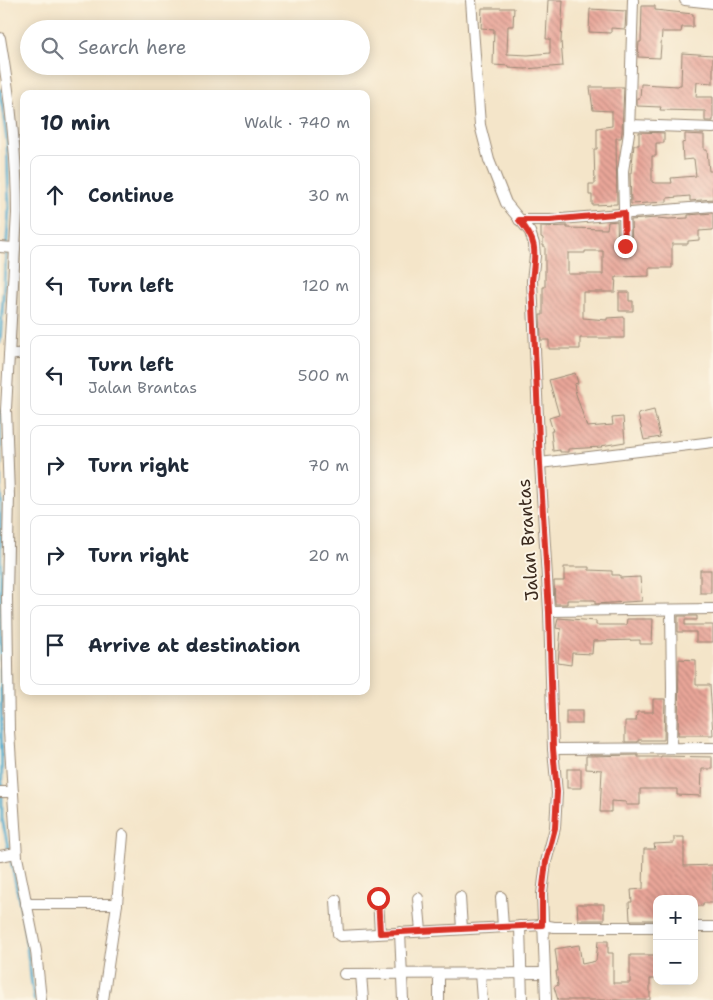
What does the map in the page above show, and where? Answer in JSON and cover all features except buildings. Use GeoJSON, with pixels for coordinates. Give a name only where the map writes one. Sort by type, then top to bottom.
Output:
{"type":"FeatureCollection","features":[{"type":"Feature","properties":{"kind":"street","name":"Jalan Brantas"},"geometry":{"type":"LineString","coordinates":[[471,0],[480,125],[489,160],[506,203],[530,232],[535,256],[532,281],[549,612],[553,749],[557,792],[555,828],[545,870],[542,894],[546,1000]]}},
{"type":"Feature","properties":{"kind":"street"},"geometry":{"type":"LineString","coordinates":[[625,246],[623,171],[630,125],[633,0]]}},
{"type":"Feature","properties":{"kind":"street"},"geometry":{"type":"LineString","coordinates":[[685,0],[713,2]]}},
{"type":"Feature","properties":{"kind":"street"},"geometry":{"type":"LineString","coordinates":[[0,38],[14,138],[17,181],[7,248],[9,355],[4,366],[10,495],[5,731],[8,854],[26,904],[36,951],[42,1000]]}},
{"type":"Feature","properties":{"kind":"street"},"geometry":{"type":"LineString","coordinates":[[630,125],[713,128]]}},
{"type":"Feature","properties":{"kind":"street"},"geometry":{"type":"LineString","coordinates":[[519,220],[550,220],[713,206]]}},
{"type":"Feature","properties":{"kind":"street"},"geometry":{"type":"LineString","coordinates":[[9,355],[20,354]]}},
{"type":"Feature","properties":{"kind":"street"},"geometry":{"type":"LineString","coordinates":[[540,464],[713,442]]}},
{"type":"Feature","properties":{"kind":"street"},"geometry":{"type":"LineString","coordinates":[[549,612],[713,609]]}},
{"type":"Feature","properties":{"kind":"street"},"geometry":{"type":"LineString","coordinates":[[671,610],[671,748]]}},
{"type":"Feature","properties":{"kind":"street"},"geometry":{"type":"LineString","coordinates":[[553,749],[713,748]]}},
{"type":"Feature","properties":{"kind":"street"},"geometry":{"type":"LineString","coordinates":[[103,1000],[117,904],[123,834]]}},
{"type":"Feature","properties":{"kind":"street"},"geometry":{"type":"LineString","coordinates":[[460,897],[462,929]]}},
{"type":"Feature","properties":{"kind":"street"},"geometry":{"type":"LineString","coordinates":[[501,897],[503,927]]}},
{"type":"Feature","properties":{"kind":"street"},"geometry":{"type":"LineString","coordinates":[[378,898],[380,933]]}},
{"type":"Feature","properties":{"kind":"street"},"geometry":{"type":"LineString","coordinates":[[418,898],[421,931]]}},
{"type":"Feature","properties":{"kind":"street"},"geometry":{"type":"LineString","coordinates":[[336,900],[339,936],[542,925],[554,927],[653,927]]}},
{"type":"Feature","properties":{"kind":"street"},"geometry":{"type":"LineString","coordinates":[[26,904],[117,904]]}},
{"type":"Feature","properties":{"kind":"street"},"geometry":{"type":"LineString","coordinates":[[520,926],[522,1000]]}},
{"type":"Feature","properties":{"kind":"street"},"geometry":{"type":"LineString","coordinates":[[698,926],[713,926]]}},
{"type":"Feature","properties":{"kind":"street"},"geometry":{"type":"LineString","coordinates":[[400,932],[403,1000]]}},
{"type":"Feature","properties":{"kind":"street"},"geometry":{"type":"LineString","coordinates":[[480,973],[482,1000]]}},
{"type":"Feature","properties":{"kind":"street"},"geometry":{"type":"LineString","coordinates":[[344,974],[544,973]]}},
{"type":"Feature","properties":{"kind":"street"},"geometry":{"type":"LineString","coordinates":[[361,974],[363,1000]]}},
{"type":"Feature","properties":{"kind":"street"},"geometry":{"type":"LineString","coordinates":[[439,974],[439,1000]]}},
{"type":"Feature","properties":{"kind":"waterway"},"geometry":{"type":"LineString","coordinates":[[0,90],[7,141],[9,209],[0,343]]}},
{"type":"Feature","properties":{"kind":"waterway"},"geometry":{"type":"LineString","coordinates":[[0,410],[2,818],[23,919],[34,1000]]}},
{"type":"Feature","properties":{"kind":"route"},"geometry":{"type":"LineString","coordinates":[[378,898],[380,933],[542,925],[542,894],[546,862],[555,828],[557,792],[553,749],[549,612],[532,281],[535,256],[530,232],[519,220],[550,220],[624,213],[625,246]]}}]}
